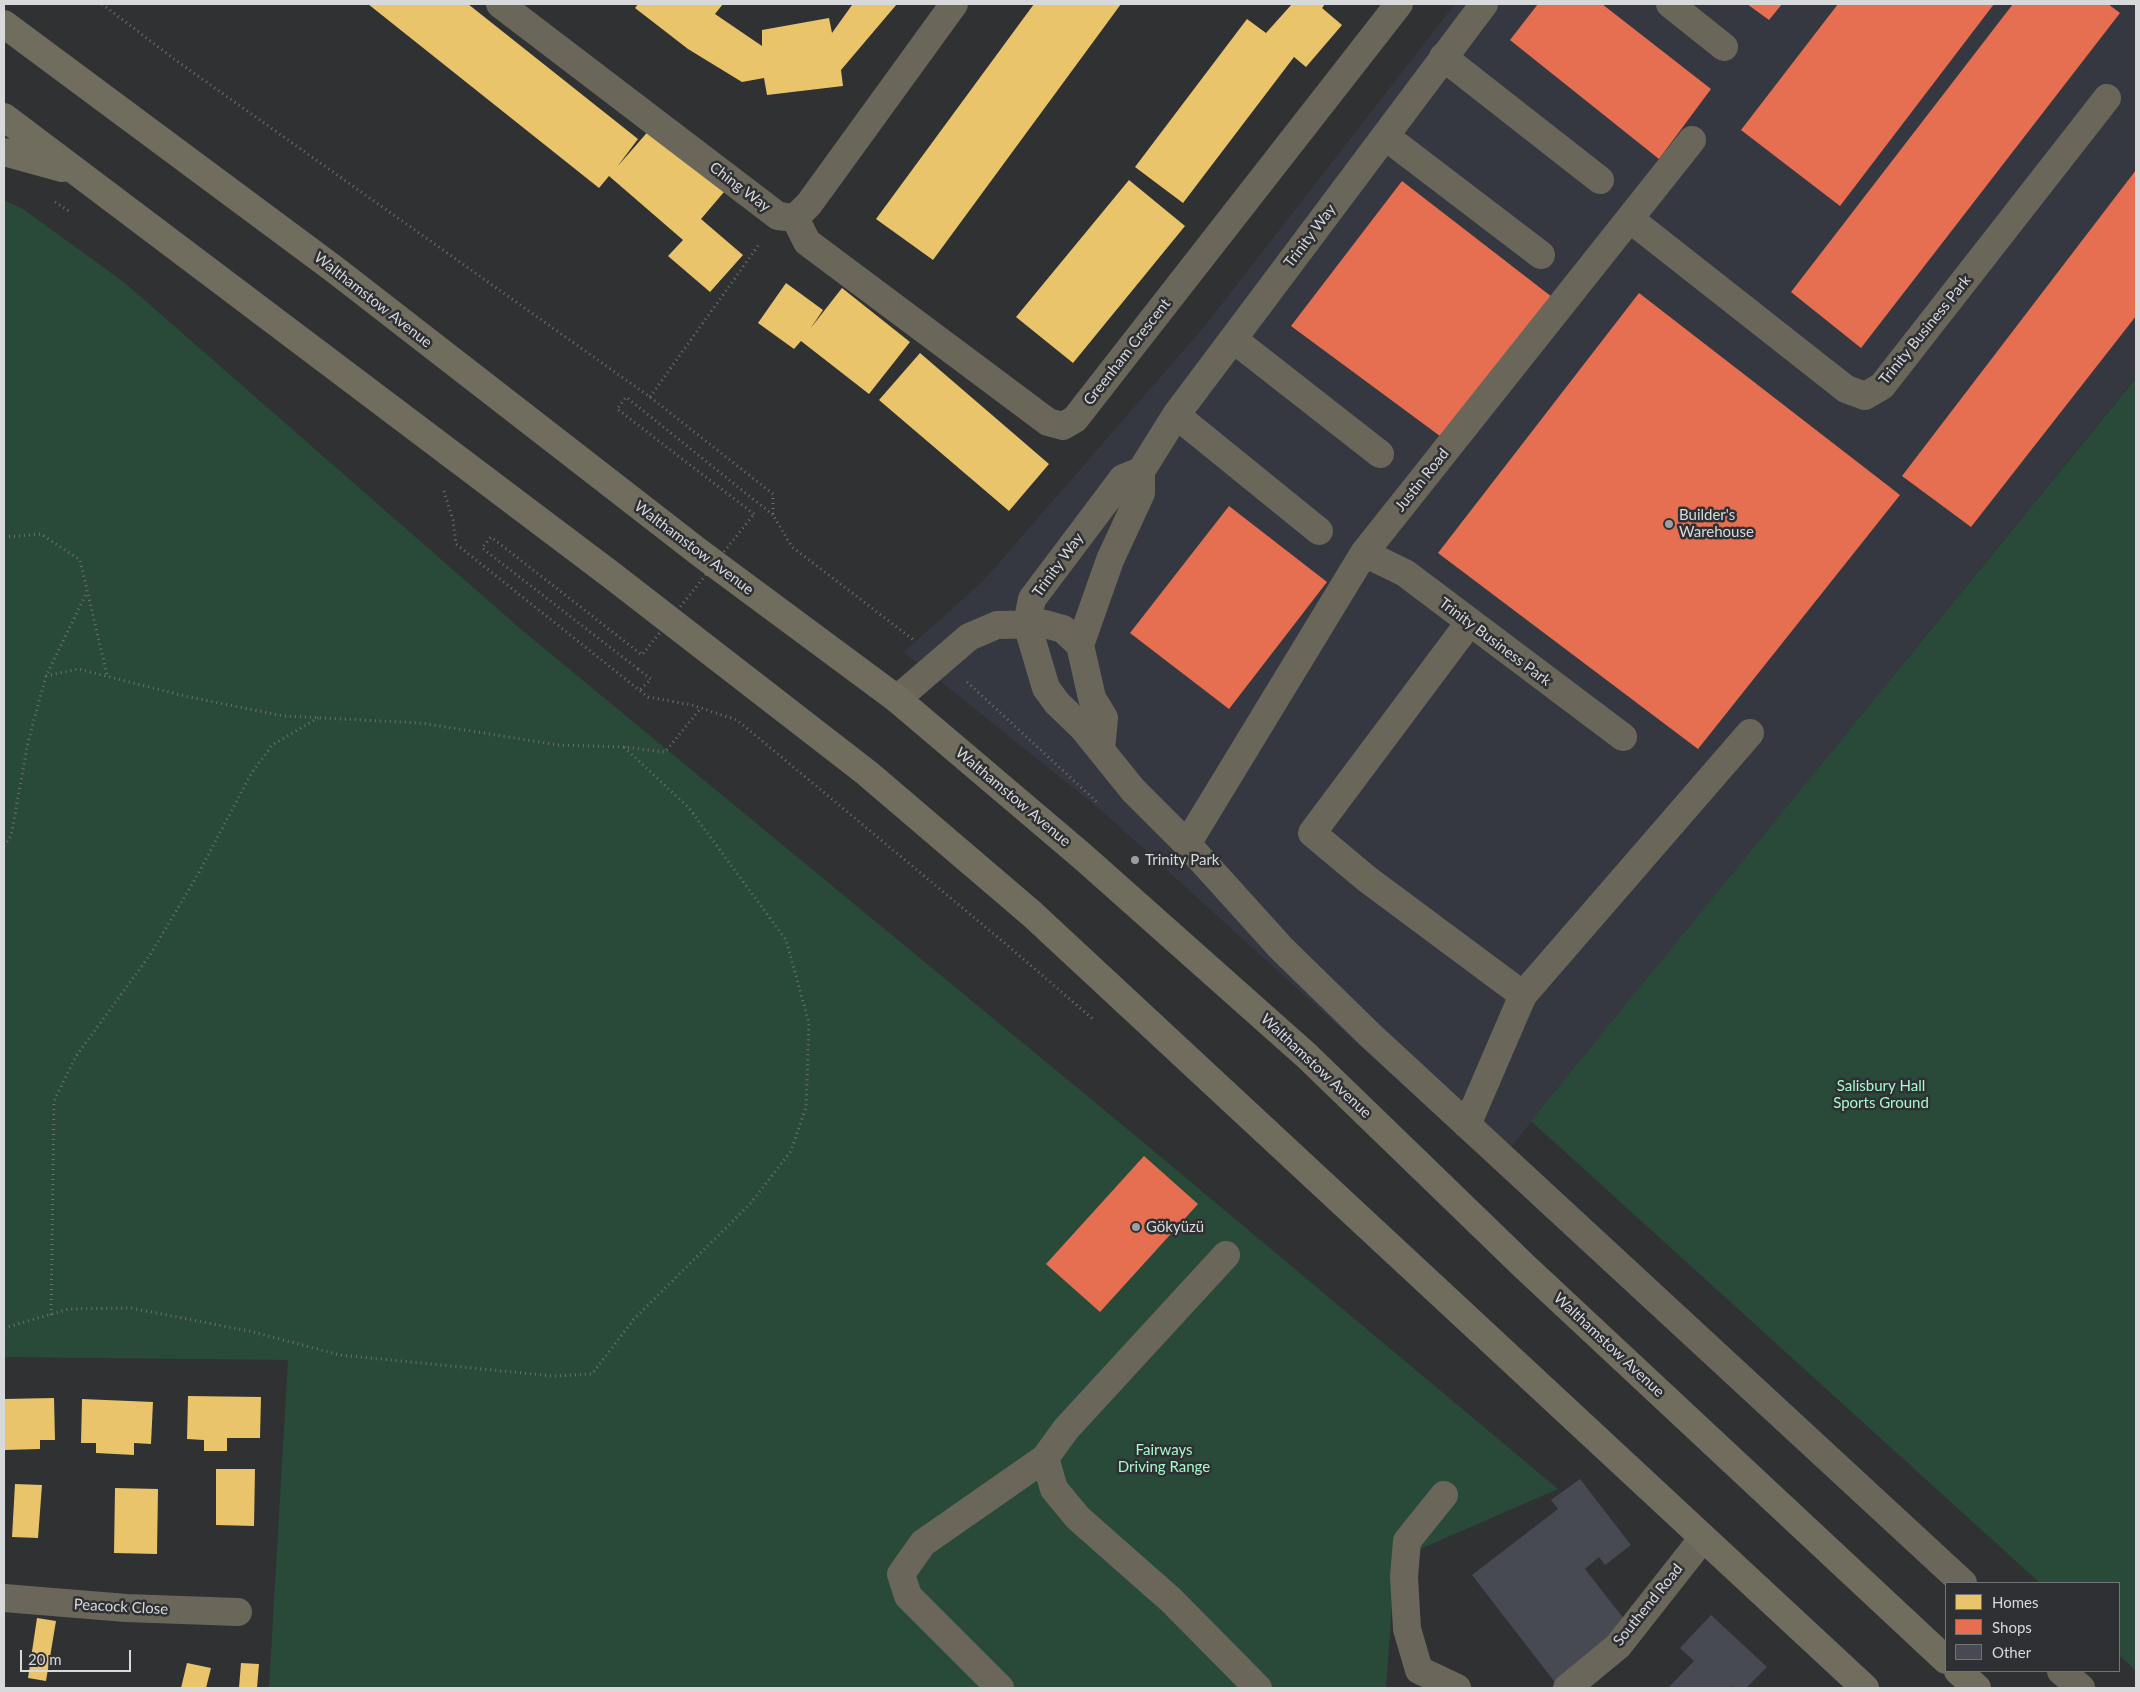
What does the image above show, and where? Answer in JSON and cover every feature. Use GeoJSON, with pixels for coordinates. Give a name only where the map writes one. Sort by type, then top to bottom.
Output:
{"type":"FeatureCollection","features":[{"type":"Feature","properties":{"kind":"highway","name":"Walthamstow Avenue"},"geometry":{"type":"LineString","coordinates":[[4,24],[334,269],[700,553],[897,699],[1082,856],[1308,1056],[1532,1274],[1945,1659]]}},
{"type":"Feature","properties":{"kind":"highway"},"geometry":{"type":"LineString","coordinates":[[4,116],[610,574],[874,780],[1032,914],[1865,1688]]}},
{"type":"Feature","properties":{"kind":"highway"},"geometry":{"type":"LineString","coordinates":[[4,152],[78,173]]}},
{"type":"Feature","properties":{"kind":"highway"},"geometry":{"type":"LineString","coordinates":[[1959,1672],[1976,1688]]}},
{"type":"Feature","properties":{"kind":"street","name":"Ching Way"},"geometry":{"type":"LineString","coordinates":[[500,4],[787,217]]}},
{"type":"Feature","properties":{"kind":"street"},"geometry":{"type":"LineString","coordinates":[[787,217],[809,204],[954,4]]}},
{"type":"Feature","properties":{"kind":"street","name":"Greenham Crescent"},"geometry":{"type":"LineString","coordinates":[[787,217],[807,242],[1048,422],[1063,426],[1075,419],[1399,4]]}},
{"type":"Feature","properties":{"kind":"street","name":"Trinity Way"},"geometry":{"type":"LineString","coordinates":[[1186,844],[1133,790],[1083,728],[1057,703],[1046,688],[1027,624],[1032,599],[1100,506],[1123,478],[1140,471],[1176,415],[1484,4]]}},
{"type":"Feature","properties":{"kind":"street"},"geometry":{"type":"LineString","coordinates":[[1670,4],[1724,47]]}},
{"type":"Feature","properties":{"kind":"street"},"geometry":{"type":"LineString","coordinates":[[1443,57],[1600,180]]}},
{"type":"Feature","properties":{"kind":"street","name":"Trinity Business Park"},"geometry":{"type":"LineString","coordinates":[[1630,219],[1846,389],[1865,396],[1882,386],[2107,98]]}},
{"type":"Feature","properties":{"kind":"street"},"geometry":{"type":"LineString","coordinates":[[1385,136],[1542,255]]}},
{"type":"Feature","properties":{"kind":"street","name":"Justin Road"},"geometry":{"type":"LineString","coordinates":[[1186,844],[1364,553],[1692,140]]}},
{"type":"Feature","properties":{"kind":"street"},"geometry":{"type":"LineString","coordinates":[[1233,339],[1380,454]]}},
{"type":"Feature","properties":{"kind":"street"},"geometry":{"type":"LineString","coordinates":[[1176,415],[1319,531]]}},
{"type":"Feature","properties":{"kind":"street"},"geometry":{"type":"LineString","coordinates":[[1080,646],[1110,560],[1141,493],[1140,471]]}},
{"type":"Feature","properties":{"kind":"street","name":"Trinity Business Park"},"geometry":{"type":"LineString","coordinates":[[1364,553],[1405,573],[1623,737]]}},
{"type":"Feature","properties":{"kind":"street"},"geometry":{"type":"LineString","coordinates":[[1469,622],[1312,833],[1366,879],[1523,995]]}},
{"type":"Feature","properties":{"kind":"street"},"geometry":{"type":"LineString","coordinates":[[897,699],[969,637],[997,626],[1045,624],[1063,629],[1080,646],[1092,698],[1104,718],[1100,750]]}},
{"type":"Feature","properties":{"kind":"street"},"geometry":{"type":"LineString","coordinates":[[1467,1125],[1523,995],[1750,733]]}},
{"type":"Feature","properties":{"kind":"street"},"geometry":{"type":"LineString","coordinates":[[1186,844],[1281,948],[1369,1034],[1962,1582]]}},
{"type":"Feature","properties":{"kind":"street"},"geometry":{"type":"LineString","coordinates":[[1000,1688],[908,1596],[901,1574],[923,1543],[1045,1458],[1066,1429],[1226,1255]]}},
{"type":"Feature","properties":{"kind":"street"},"geometry":{"type":"LineString","coordinates":[[1045,1458],[1054,1489],[1078,1518],[1171,1600],[1258,1688]]}},
{"type":"Feature","properties":{"kind":"street"},"geometry":{"type":"LineString","coordinates":[[1444,1495],[1407,1541],[1404,1577],[1407,1621],[1419,1670],[1457,1688]]}},
{"type":"Feature","properties":{"kind":"street","name":"Southend Road"},"geometry":{"type":"LineString","coordinates":[[1567,1688],[1618,1646],[1703,1538]]}},
{"type":"Feature","properties":{"kind":"street","name":"Peacock Close"},"geometry":{"type":"LineString","coordinates":[[4,1598],[126,1608],[238,1612]]}},
{"type":"Feature","properties":{"kind":"street"},"geometry":{"type":"LineString","coordinates":[[2062,1672],[2081,1688]]}},
{"type":"Feature","properties":{"kind":"path"},"geometry":{"type":"LineString","coordinates":[[102,4],[174,59],[650,398],[773,494],[773,515]]}},
{"type":"Feature","properties":{"kind":"path"},"geometry":{"type":"LineString","coordinates":[[650,398],[787,217]]}},
{"type":"Feature","properties":{"kind":"path"},"geometry":{"type":"LineString","coordinates":[[640,690],[651,679],[482,548],[491,537],[642,655],[754,514],[617,409],[626,397],[763,505],[773,515],[792,548],[918,643]]}},
{"type":"Feature","properties":{"kind":"path"},"geometry":{"type":"LineString","coordinates":[[443,488],[453,520],[456,544],[648,698],[701,708],[738,720],[1096,1022]]}},
{"type":"Feature","properties":{"kind":"path"},"geometry":{"type":"LineString","coordinates":[[4,537],[41,534],[80,560],[107,675]]}},
{"type":"Feature","properties":{"kind":"path"},"geometry":{"type":"LineString","coordinates":[[4,846],[11,836],[28,742],[46,676],[88,592]]}},
{"type":"Feature","properties":{"kind":"path"},"geometry":{"type":"LineString","coordinates":[[46,676],[78,669],[189,697],[284,716],[421,723],[558,746],[624,747],[665,752],[701,708]]}},
{"type":"Feature","properties":{"kind":"path"},"geometry":{"type":"LineString","coordinates":[[960,676],[1100,804]]}},
{"type":"Feature","properties":{"kind":"path"},"geometry":{"type":"LineString","coordinates":[[51,1315],[54,1100],[76,1056],[155,947],[197,876],[251,774],[272,745],[318,718]]}},
{"type":"Feature","properties":{"kind":"path"},"geometry":{"type":"LineString","coordinates":[[4,1328],[69,1309],[131,1308],[249,1331],[340,1355],[543,1375],[592,1374],[634,1319],[750,1204],[790,1151],[806,1108],[809,1023],[786,940],[689,808],[624,747]]}},
{"type":"Feature","properties":{"kind":"shaded area"},"geometry":{"type":"Polygon","coordinates":[[[1455,4],[2136,4],[2136,377],[1494,1168],[1102,811],[904,652],[983,581],[1204,327],[1455,4]]]}},
{"type":"Feature","properties":{"kind":"green space","name":"Fairways Driving Range"},"geometry":{"type":"Polygon","coordinates":[[[4,200],[23,209],[125,283],[523,631],[1137,1137],[1558,1489],[1395,1560],[1386,1688],[269,1688],[288,1360],[4,1357],[4,200]]]}},
{"type":"Feature","properties":{"kind":"green space","name":"Salisbury Hall Sports Ground"},"geometry":{"type":"Polygon","coordinates":[[[2136,378],[2136,1671],[2120,1656],[2120,1582],[2039,1582],[1531,1121],[2136,378]]]}},
{"type":"Feature","properties":{"kind":"building: Homes"},"geometry":{"type":"Polygon","coordinates":[[[368,4],[468,4],[638,139],[617,167],[651,128],[724,192],[701,219],[743,255],[710,292],[668,256],[683,240],[609,176],[599,188],[368,4]]]}},
{"type":"Feature","properties":{"kind":"building: Homes"},"geometry":{"type":"Polygon","coordinates":[[[638,4],[723,4],[715,14],[762,46],[762,30],[829,18],[832,33],[852,5],[850,4],[897,4],[841,70],[843,86],[767,95],[764,78],[742,82],[688,49],[635,8],[638,4]]]}},
{"type":"Feature","properties":{"kind":"building: Homes"},"geometry":{"type":"Polygon","coordinates":[[[1034,4],[1121,4],[933,260],[876,219],[1034,4]]]}},
{"type":"Feature","properties":{"kind":"building: Homes"},"geometry":{"type":"Polygon","coordinates":[[[1292,4],[1325,4],[1322,8],[1342,25],[1306,67],[1294,57],[1183,203],[1135,167],[1247,19],[1266,33],[1292,4]]]}},
{"type":"Feature","properties":{"kind":"building: Homes"},"geometry":{"type":"Polygon","coordinates":[[[1129,180],[1185,226],[1073,363],[1016,317],[1129,180]]]}},
{"type":"Feature","properties":{"kind":"building: Homes"},"geometry":{"type":"Polygon","coordinates":[[[786,283],[823,310],[810,329],[842,288],[910,342],[869,394],[801,341],[794,349],[758,323],[786,283]]]}},
{"type":"Feature","properties":{"kind":"building: Homes"},"geometry":{"type":"Polygon","coordinates":[[[920,353],[1049,464],[1009,511],[879,400],[920,353]]]}},
{"type":"Feature","properties":{"kind":"building: Homes"},"geometry":{"type":"Polygon","coordinates":[[[188,1396],[261,1397],[260,1438],[227,1438],[227,1451],[204,1451],[204,1440],[187,1439],[188,1396]]]}},
{"type":"Feature","properties":{"kind":"building: Homes"},"geometry":{"type":"Polygon","coordinates":[[[54,1398],[55,1440],[40,1440],[40,1449],[4,1450],[4,1399],[54,1398]]]}},
{"type":"Feature","properties":{"kind":"building: Homes"},"geometry":{"type":"Polygon","coordinates":[[[82,1399],[153,1402],[151,1444],[134,1443],[134,1455],[96,1453],[96,1443],[81,1443],[82,1399]]]}},
{"type":"Feature","properties":{"kind":"building: Homes"},"geometry":{"type":"Polygon","coordinates":[[[216,1469],[255,1469],[254,1526],[216,1525],[216,1469]]]}},
{"type":"Feature","properties":{"kind":"building: Homes"},"geometry":{"type":"Polygon","coordinates":[[[15,1484],[42,1485],[38,1538],[12,1537],[15,1484]]]}},
{"type":"Feature","properties":{"kind":"building: Homes"},"geometry":{"type":"Polygon","coordinates":[[[115,1488],[158,1489],[157,1554],[114,1553],[115,1488]]]}},
{"type":"Feature","properties":{"kind":"building: Homes"},"geometry":{"type":"Polygon","coordinates":[[[37,1618],[56,1621],[46,1681],[28,1678],[37,1618]]]}},
{"type":"Feature","properties":{"kind":"building: Homes"},"geometry":{"type":"Polygon","coordinates":[[[187,1663],[211,1668],[206,1688],[181,1688],[187,1663]]]}},
{"type":"Feature","properties":{"kind":"building: Homes"},"geometry":{"type":"Polygon","coordinates":[[[241,1663],[259,1664],[257,1688],[239,1688],[241,1663]]]}},
{"type":"Feature","properties":{"kind":"building: Shops"},"geometry":{"type":"Polygon","coordinates":[[[1538,4],[1602,4],[1711,89],[1659,159],[1510,40],[1538,4]]]}},
{"type":"Feature","properties":{"kind":"building: Shops"},"geometry":{"type":"Polygon","coordinates":[[[1747,4],[1782,4],[1769,20],[1747,4]]]}},
{"type":"Feature","properties":{"kind":"building: Shops"},"geometry":{"type":"Polygon","coordinates":[[[1838,4],[1994,4],[1840,206],[1741,130],[1838,4]]]}},
{"type":"Feature","properties":{"kind":"building: Shops"},"geometry":{"type":"Polygon","coordinates":[[[2013,4],[2108,4],[2120,13],[1861,348],[1791,292],[2013,4]]]}},
{"type":"Feature","properties":{"kind":"building: Shops"},"geometry":{"type":"Polygon","coordinates":[[[2136,170],[2136,316],[1971,527],[1902,476],[2136,170]]]}},
{"type":"Feature","properties":{"kind":"building: Shops"},"geometry":{"type":"Polygon","coordinates":[[[1402,181],[1552,297],[1444,439],[1291,326],[1402,181]]]}},
{"type":"Feature","properties":{"kind":"building: Shops","name":"Builder's Warehouse"},"geometry":{"type":"Polygon","coordinates":[[[1639,293],[1900,495],[1698,749],[1438,553],[1639,293]]]}},
{"type":"Feature","properties":{"kind":"building: Shops"},"geometry":{"type":"Polygon","coordinates":[[[1229,506],[1327,582],[1229,709],[1130,633],[1229,506]]]}},
{"type":"Feature","properties":{"kind":"building: Shops"},"geometry":{"type":"Polygon","coordinates":[[[1144,1156],[1198,1204],[1100,1312],[1046,1264],[1144,1156]]]}},
{"type":"Feature","properties":{"kind":"building: Other"},"geometry":{"type":"Polygon","coordinates":[[[1580,1479],[1631,1545],[1605,1565],[1599,1557],[1585,1569],[1631,1628],[1557,1685],[1472,1575],[1558,1509],[1551,1500],[1580,1479]]]}},
{"type":"Feature","properties":{"kind":"building: Other"},"geometry":{"type":"Polygon","coordinates":[[[1711,1615],[1767,1667],[1746,1688],[1735,1688],[1732,1686],[1730,1688],[1668,1688],[1694,1661],[1680,1648],[1711,1615]]]}},
{"type":"Feature","properties":{"kind":"place","name":"Builder's Warehouse"},"geometry":{"type":"Point","coordinates":[1669,524]}},
{"type":"Feature","properties":{"kind":"place","name":"Trinity Park"},"geometry":{"type":"Point","coordinates":[1135,860]}},
{"type":"Feature","properties":{"kind":"place","name":"Gökyüzü"},"geometry":{"type":"Point","coordinates":[1136,1227]}}]}
